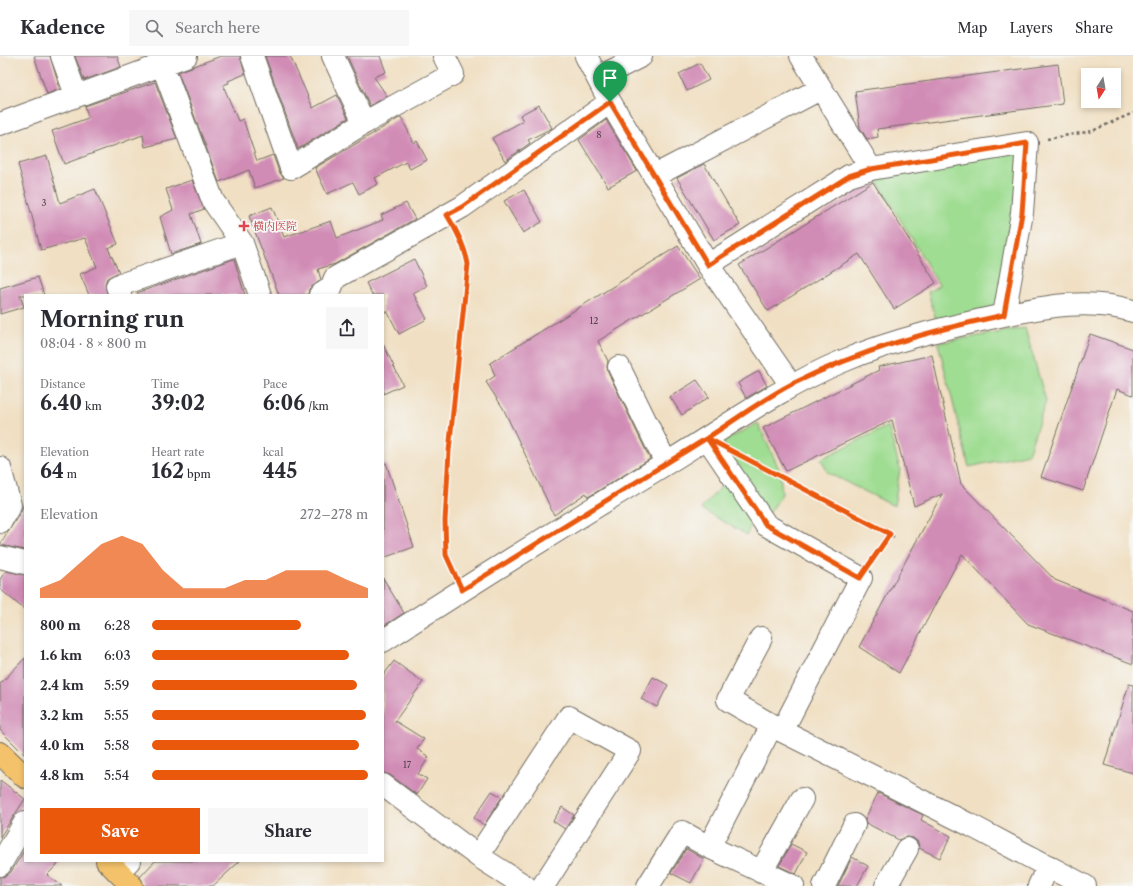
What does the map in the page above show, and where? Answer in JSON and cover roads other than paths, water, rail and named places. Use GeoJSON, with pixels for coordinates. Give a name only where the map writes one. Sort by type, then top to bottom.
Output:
{"type":"FeatureCollection","features":[{"type":"Feature","properties":{"kind":"main road"},"geometry":{"type":"LineString","coordinates":[[0,753],[24,776]]}},
{"type":"Feature","properties":{"kind":"street"},"geometry":{"type":"LineString","coordinates":[[62,56],[76,95]]}},
{"type":"Feature","properties":{"kind":"street"},"geometry":{"type":"LineString","coordinates":[[0,124],[76,95],[160,60],[186,56]]}},
{"type":"Feature","properties":{"kind":"street"},"geometry":{"type":"LineString","coordinates":[[252,56],[291,168],[364,123],[453,74],[444,56]]}},
{"type":"Feature","properties":{"kind":"street"},"geometry":{"type":"LineString","coordinates":[[333,56],[364,123]]}},
{"type":"Feature","properties":{"kind":"street"},"geometry":{"type":"LineString","coordinates":[[586,56],[610,102],[708,265],[791,385]]}},
{"type":"Feature","properties":{"kind":"street"},"geometry":{"type":"LineString","coordinates":[[598,78],[641,56]]}},
{"type":"Feature","properties":{"kind":"street"},"geometry":{"type":"LineString","coordinates":[[801,56],[820,89],[871,169]]}},
{"type":"Feature","properties":{"kind":"street"},"geometry":{"type":"LineString","coordinates":[[160,60],[213,201],[242,243],[260,294]]}},
{"type":"Feature","properties":{"kind":"street"},"geometry":{"type":"LineString","coordinates":[[654,176],[820,89]]}},
{"type":"Feature","properties":{"kind":"street"},"geometry":{"type":"LineString","coordinates":[[322,294],[331,288],[335,278],[462,207],[610,102]]}},
{"type":"Feature","properties":{"kind":"street"},"geometry":{"type":"LineString","coordinates":[[708,265],[849,176],[871,169],[1027,143],[1022,213],[1004,315]]}},
{"type":"Feature","properties":{"kind":"street"},"geometry":{"type":"LineString","coordinates":[[120,294],[117,286],[242,243]]}},
{"type":"Feature","properties":{"kind":"street"},"geometry":{"type":"LineString","coordinates":[[384,640],[462,590],[791,385],[841,362],[883,345],[940,329],[1041,306],[1073,303],[1133,311]]}},
{"type":"Feature","properties":{"kind":"street"},"geometry":{"type":"LineString","coordinates":[[620,367],[666,463]]}},
{"type":"Feature","properties":{"kind":"street"},"geometry":{"type":"LineString","coordinates":[[707,438],[766,525],[860,578],[777,728],[709,846]]}},
{"type":"Feature","properties":{"kind":"street"},"geometry":{"type":"LineString","coordinates":[[0,468],[10,505],[0,522]]}},
{"type":"Feature","properties":{"kind":"street"},"geometry":{"type":"LineString","coordinates":[[0,556],[24,563]]}},
{"type":"Feature","properties":{"kind":"street"},"geometry":{"type":"LineString","coordinates":[[760,638],[728,700],[777,728],[972,826],[1085,886]]}},
{"type":"Feature","properties":{"kind":"street"},"geometry":{"type":"LineString","coordinates":[[478,856],[569,717],[630,751],[543,886]]}},
{"type":"Feature","properties":{"kind":"street"},"geometry":{"type":"LineString","coordinates":[[384,786],[478,856],[525,886]]}},
{"type":"Feature","properties":{"kind":"street"},"geometry":{"type":"LineString","coordinates":[[761,872],[802,798]]}},
{"type":"Feature","properties":{"kind":"street"},"geometry":{"type":"LineString","coordinates":[[0,865],[24,824]]}},
{"type":"Feature","properties":{"kind":"street"},"geometry":{"type":"LineString","coordinates":[[824,886],[854,825]]}},
{"type":"Feature","properties":{"kind":"street"},"geometry":{"type":"LineString","coordinates":[[648,886],[682,832],[761,872],[793,886]]}},
{"type":"Feature","properties":{"kind":"street"},"geometry":{"type":"LineString","coordinates":[[886,886],[907,849]]}},
{"type":"Feature","properties":{"kind":"street"},"geometry":{"type":"LineString","coordinates":[[1039,886],[1048,866]]}},
{"type":"Feature","properties":{"kind":"place","name":"横内医院"},"geometry":{"type":"Point","coordinates":[244,226]}}]}
